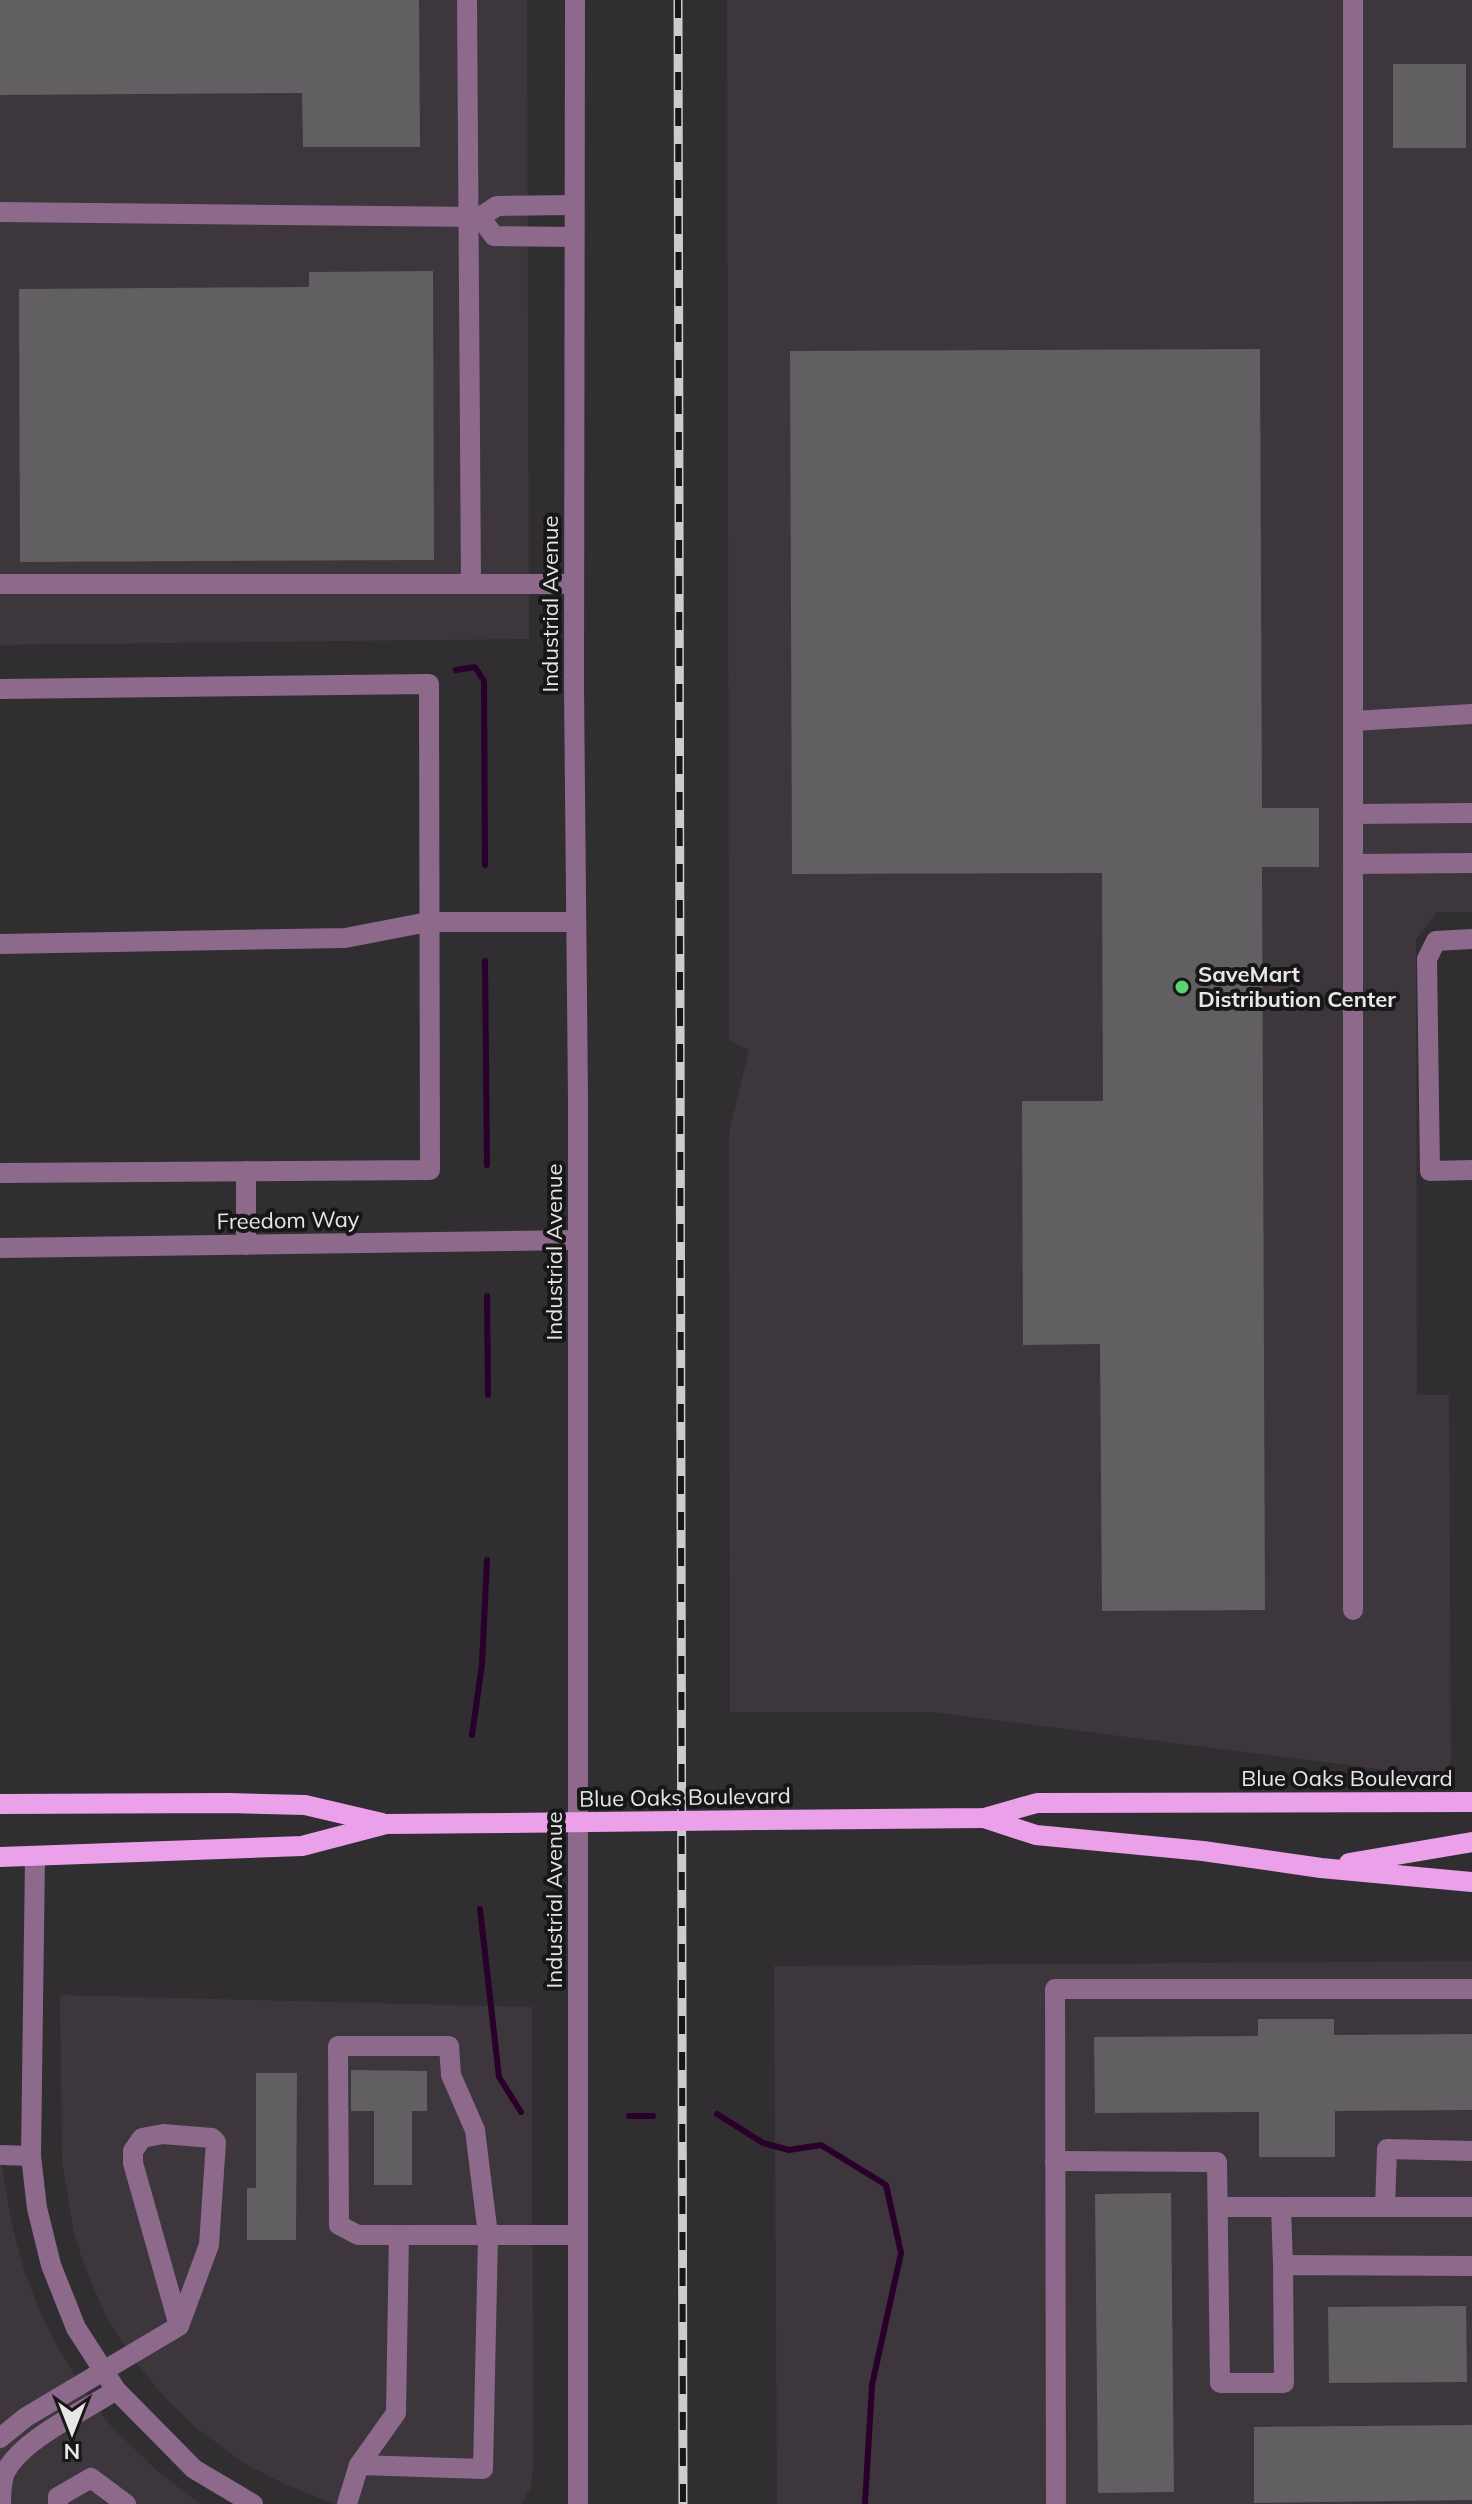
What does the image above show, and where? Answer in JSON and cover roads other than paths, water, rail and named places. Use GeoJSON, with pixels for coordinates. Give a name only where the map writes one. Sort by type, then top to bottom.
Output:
{"type":"FeatureCollection","features":[{"type":"Feature","properties":{"kind":"main road","name":"Blue Oaks Boulevard"},"geometry":{"type":"LineString","coordinates":[[0,1804],[305,1805],[386,1824],[984,1818],[1037,1803],[1472,1802]]}},
{"type":"Feature","properties":{"kind":"main road","name":"Blue Oaks Boulevard"},"geometry":{"type":"LineString","coordinates":[[984,1818],[1036,1835],[1472,1882]]}},
{"type":"Feature","properties":{"kind":"main road","name":"Blue Oaks Boulevard"},"geometry":{"type":"LineString","coordinates":[[0,1857],[302,1846],[386,1824]]}},
{"type":"Feature","properties":{"kind":"main road"},"geometry":{"type":"LineString","coordinates":[[1321,1868],[1472,1842]]}},
{"type":"Feature","properties":{"kind":"street"},"geometry":{"type":"LineString","coordinates":[[467,0],[475,216],[471,584]]}},
{"type":"Feature","properties":{"kind":"street","name":"Industrial Avenue"},"geometry":{"type":"LineString","coordinates":[[575,0],[578,2504]]}},
{"type":"Feature","properties":{"kind":"street"},"geometry":{"type":"LineString","coordinates":[[1353,0],[1353,1610]]}},
{"type":"Feature","properties":{"kind":"street"},"geometry":{"type":"LineString","coordinates":[[0,212],[475,216],[497,206],[574,205]]}},
{"type":"Feature","properties":{"kind":"street"},"geometry":{"type":"LineString","coordinates":[[475,216],[494,236],[574,237]]}},
{"type":"Feature","properties":{"kind":"street"},"geometry":{"type":"LineString","coordinates":[[0,584],[574,584]]}},
{"type":"Feature","properties":{"kind":"street"},"geometry":{"type":"LineString","coordinates":[[0,689],[429,684],[430,1170],[0,1173]]}},
{"type":"Feature","properties":{"kind":"street"},"geometry":{"type":"LineString","coordinates":[[1353,721],[1472,714]]}},
{"type":"Feature","properties":{"kind":"street"},"geometry":{"type":"LineString","coordinates":[[1353,814],[1472,813]]}},
{"type":"Feature","properties":{"kind":"street"},"geometry":{"type":"LineString","coordinates":[[1353,864],[1472,863]]}},
{"type":"Feature","properties":{"kind":"street"},"geometry":{"type":"LineString","coordinates":[[0,944],[345,938],[428,922],[576,922]]}},
{"type":"Feature","properties":{"kind":"street"},"geometry":{"type":"LineString","coordinates":[[1472,939],[1436,941],[1427,959],[1430,1171],[1472,1170]]}},
{"type":"Feature","properties":{"kind":"street"},"geometry":{"type":"LineString","coordinates":[[246,1171],[246,1245]]}},
{"type":"Feature","properties":{"kind":"street","name":"Freedom Way"},"geometry":{"type":"LineString","coordinates":[[0,1248],[577,1240]]}},
{"type":"Feature","properties":{"kind":"street"},"geometry":{"type":"LineString","coordinates":[[35,1857],[31,2156],[37,2208],[51,2265],[76,2328],[116,2390],[194,2469],[253,2504]]}},
{"type":"Feature","properties":{"kind":"street"},"geometry":{"type":"LineString","coordinates":[[1056,2504],[1055,1989],[1472,1989]]}},
{"type":"Feature","properties":{"kind":"street"},"geometry":{"type":"LineString","coordinates":[[359,2465],[483,2469],[488,2235],[475,2130],[451,2075],[449,2046],[338,2046],[339,2225],[358,2235],[488,2235],[578,2235]]}},
{"type":"Feature","properties":{"kind":"street"},"geometry":{"type":"LineString","coordinates":[[0,2438],[26,2417],[179,2326],[209,2245],[216,2142],[212,2138],[163,2134],[142,2138],[133,2151],[133,2163],[179,2326]]}},
{"type":"Feature","properties":{"kind":"street"},"geometry":{"type":"LineString","coordinates":[[1385,2207],[1387,2149],[1472,2151]]}},
{"type":"Feature","properties":{"kind":"street"},"geometry":{"type":"LineString","coordinates":[[0,2155],[31,2156]]}},
{"type":"Feature","properties":{"kind":"street"},"geometry":{"type":"LineString","coordinates":[[1055,2161],[1217,2162],[1220,2383],[1284,2383],[1281,2207]]}},
{"type":"Feature","properties":{"kind":"street"},"geometry":{"type":"LineString","coordinates":[[1218,2207],[1472,2207]]}},
{"type":"Feature","properties":{"kind":"street"},"geometry":{"type":"LineString","coordinates":[[347,2504],[359,2465],[396,2413],[399,2235]]}},
{"type":"Feature","properties":{"kind":"street"},"geometry":{"type":"LineString","coordinates":[[1283,2265],[1472,2266]]}},
{"type":"Feature","properties":{"kind":"street"},"geometry":{"type":"LineString","coordinates":[[1,2504],[3,2476],[14,2458],[41,2437],[116,2390]]}},
{"type":"Feature","properties":{"kind":"street"},"geometry":{"type":"LineString","coordinates":[[58,2504],[58,2497],[91,2478],[126,2504]]}},
{"type":"Feature","properties":{"kind":"waterway"},"geometry":{"type":"LineString","coordinates":[[456,670],[475,667],[484,681],[485,865]]}},
{"type":"Feature","properties":{"kind":"waterway"},"geometry":{"type":"LineString","coordinates":[[485,961],[487,1165]]}},
{"type":"Feature","properties":{"kind":"waterway"},"geometry":{"type":"LineString","coordinates":[[487,1296],[488,1395]]}},
{"type":"Feature","properties":{"kind":"waterway"},"geometry":{"type":"LineString","coordinates":[[472,1735],[482,1664],[487,1560]]}},
{"type":"Feature","properties":{"kind":"waterway"},"geometry":{"type":"LineString","coordinates":[[480,1909],[499,2077],[521,2112]]}},
{"type":"Feature","properties":{"kind":"waterway"},"geometry":{"type":"LineString","coordinates":[[717,2114],[763,2143],[789,2150],[821,2145],[886,2185],[901,2253],[872,2385],[865,2504]]}},
{"type":"Feature","properties":{"kind":"waterway"},"geometry":{"type":"LineString","coordinates":[[629,2116],[653,2116]]}},
{"type":"Feature","properties":{"kind":"railway"},"geometry":{"type":"LineString","coordinates":[[678,0],[683,2504]]}},
{"type":"Feature","properties":{"kind":"place","name":"SaveMart Distribution Center"},"geometry":{"type":"Point","coordinates":[1182,987]}}]}
